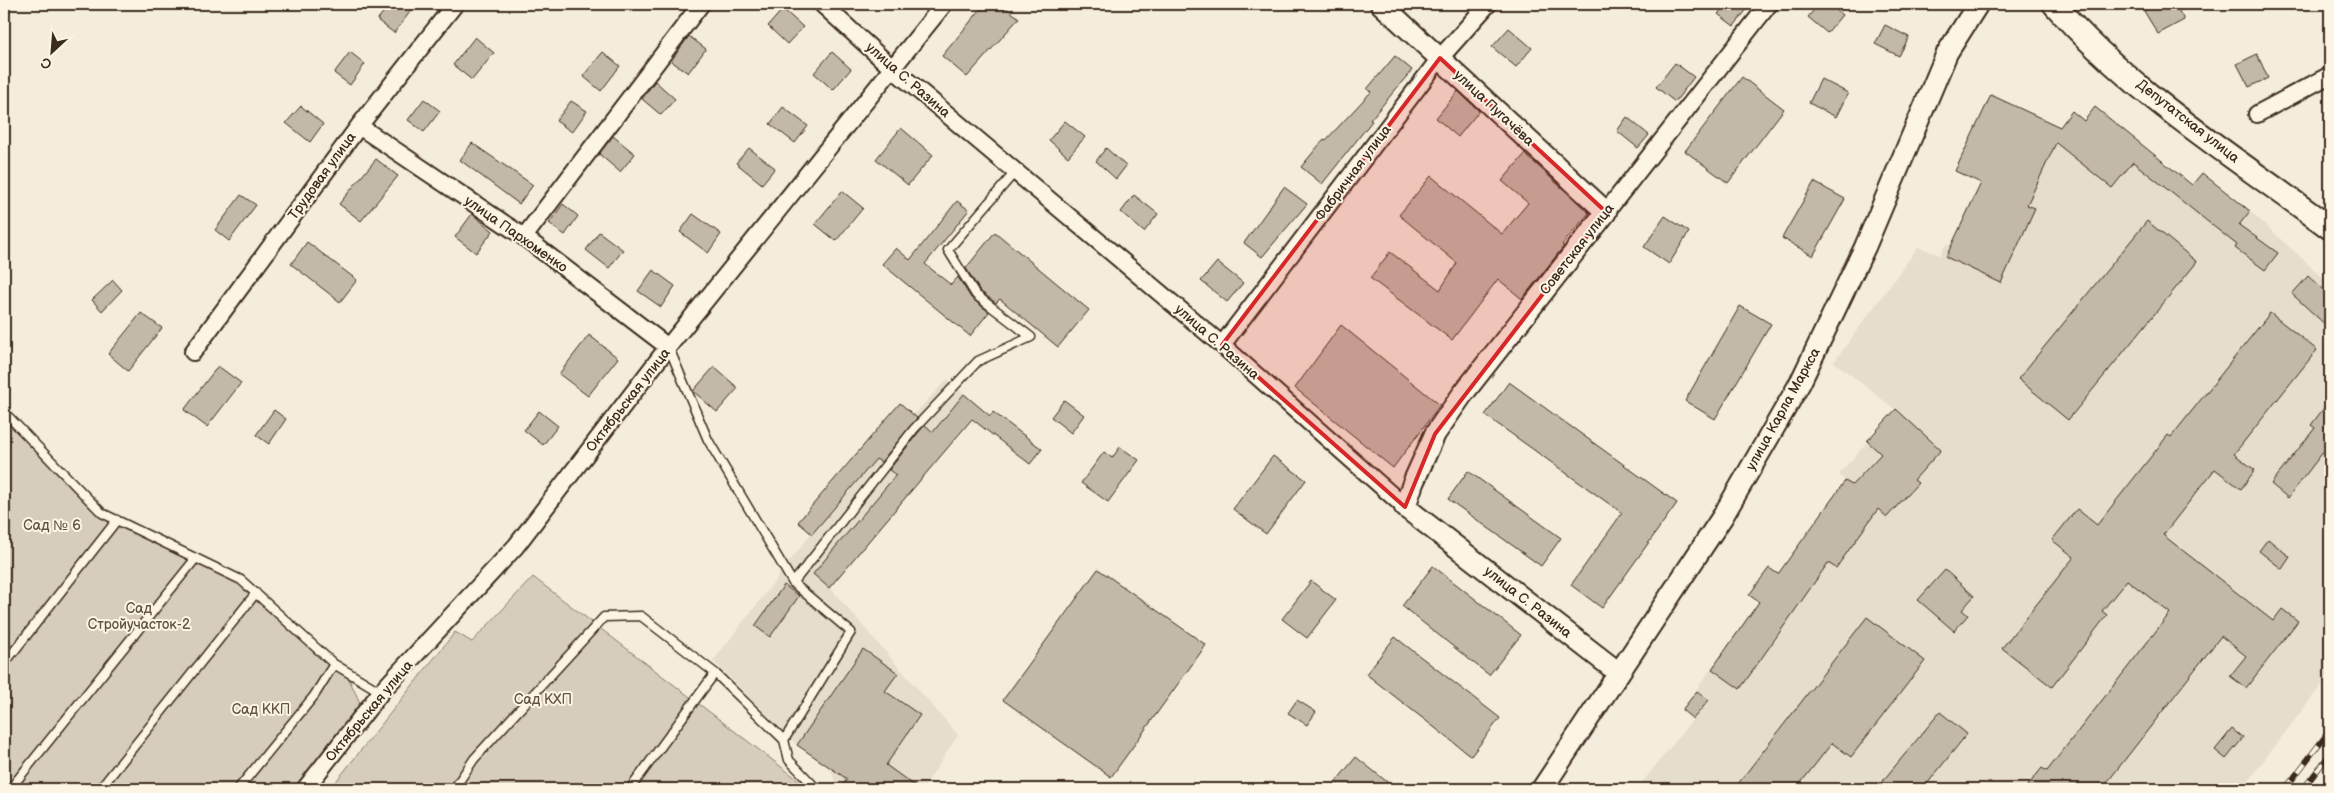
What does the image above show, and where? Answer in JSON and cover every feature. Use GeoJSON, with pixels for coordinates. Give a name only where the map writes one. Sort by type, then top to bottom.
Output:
{"type":"FeatureCollection","features":[{"type":"Feature","properties":{"kind":"main road","name":"Депутатская улица"},"geometry":{"type":"LineString","coordinates":[[2054,4],[2071,23],[2168,109],[2330,228]]}},
{"type":"Feature","properties":{"kind":"street","name":"Трудовая улица"},"geometry":{"type":"LineString","coordinates":[[193,352],[359,126],[455,4]]}},
{"type":"Feature","properties":{"kind":"street"},"geometry":{"type":"LineString","coordinates":[[524,237],[701,4]]}},
{"type":"Feature","properties":{"kind":"street","name":"улица С. Разина"},"geometry":{"type":"LineString","coordinates":[[822,4],[892,68],[1222,345],[1405,507],[1619,673]]}},
{"type":"Feature","properties":{"kind":"street","name":"Октябрьская улица"},"geometry":{"type":"LineString","coordinates":[[305,789],[381,692],[516,546],[668,347],[944,4]]}},
{"type":"Feature","properties":{"kind":"street","name":"улица Пугачёва"},"geometry":{"type":"LineString","coordinates":[[1381,4],[1606,212]]}},
{"type":"Feature","properties":{"kind":"street","name":"Фабричная улица"},"geometry":{"type":"LineString","coordinates":[[1222,345],[1440,58],[1488,4]]}},
{"type":"Feature","properties":{"kind":"street","name":"Советская улица"},"geometry":{"type":"LineString","coordinates":[[1405,507],[1412,483],[1435,434],[1462,395],[1769,4]]}},
{"type":"Feature","properties":{"kind":"street","name":"улица Карла Маркса"},"geometry":{"type":"LineString","coordinates":[[1542,789],[1723,516],[1800,383],[1865,247],[1947,52],[1978,4]]}},
{"type":"Feature","properties":{"kind":"street"},"geometry":{"type":"LineString","coordinates":[[2257,114],[2330,75]]}},
{"type":"Feature","properties":{"kind":"street","name":"улица Пархоменко"},"geometry":{"type":"LineString","coordinates":[[359,126],[524,237],[668,347]]}},
{"type":"Feature","properties":{"kind":"lane"},"geometry":{"type":"LineString","coordinates":[[793,583],[914,428],[978,360],[1031,337],[976,295],[948,250],[1016,171]]}},
{"type":"Feature","properties":{"kind":"lane"},"geometry":{"type":"LineString","coordinates":[[668,347],[708,440],[793,583],[851,632],[784,740]]}},
{"type":"Feature","properties":{"kind":"lane"},"geometry":{"type":"LineString","coordinates":[[4,414],[102,513],[242,580],[334,664],[381,692]]}},
{"type":"Feature","properties":{"kind":"lane"},"geometry":{"type":"LineString","coordinates":[[4,664],[117,520]]}},
{"type":"Feature","properties":{"kind":"lane"},"geometry":{"type":"LineString","coordinates":[[10,789],[196,558]]}},
{"type":"Feature","properties":{"kind":"lane"},"geometry":{"type":"LineString","coordinates":[[100,789],[256,593]]}},
{"type":"Feature","properties":{"kind":"lane"},"geometry":{"type":"LineString","coordinates":[[454,789],[474,759],[604,617],[642,616],[715,673],[784,740],[789,760],[815,789]]}},
{"type":"Feature","properties":{"kind":"lane"},"geometry":{"type":"LineString","coordinates":[[238,789],[314,696],[334,664]]}},
{"type":"Feature","properties":{"kind":"lane"},"geometry":{"type":"LineString","coordinates":[[630,789],[715,673]]}},
{"type":"Feature","properties":{"kind":"highlighted area"},"geometry":{"type":"Polygon","coordinates":[[[1440,58],[1606,212],[1435,434],[1405,507],[1222,345],[1440,58]]]}},
{"type":"Feature","properties":{"kind":"shaded area"},"geometry":{"type":"Polygon","coordinates":[[[1991,95],[2059,127],[2072,111],[2084,120],[2095,107],[2192,185],[2250,211],[2330,284],[2330,674],[2242,789],[1637,789],[1693,719],[1682,710],[1758,602],[1749,595],[1769,568],[1778,574],[1845,481],[1839,474],[1896,410],[1834,362],[1918,247],[1940,255],[1946,244],[1951,246],[1981,183],[1983,125],[1978,122],[1991,95]]]}},
{"type":"Feature","properties":{"kind":"shaded area"},"geometry":{"type":"Polygon","coordinates":[[[947,379],[981,408],[830,588],[958,735],[923,789],[837,789],[831,768],[797,745],[713,661],[811,534],[798,522],[900,403],[914,415],[947,379]]]}},
{"type":"Feature","properties":{"kind":"green space"},"geometry":{"type":"Polygon","coordinates":[[[4,412],[117,520],[241,580],[349,679],[361,705],[297,789],[4,789],[4,412]]]}},
{"type":"Feature","properties":{"kind":"green space","name":"Сад КХП"},"geometry":{"type":"Polygon","coordinates":[[[533,577],[805,785],[801,789],[330,789],[455,632],[472,642],[533,577]]]}},
{"type":"Feature","properties":{"kind":"building"},"geometry":{"type":"Polygon","coordinates":[[[390,4],[416,4],[394,33],[377,20],[390,4]]]}},
{"type":"Feature","properties":{"kind":"building"},"geometry":{"type":"Polygon","coordinates":[[[985,4],[1001,4],[1019,18],[967,77],[942,56],[985,4]]]}},
{"type":"Feature","properties":{"kind":"building"},"geometry":{"type":"Polygon","coordinates":[[[1726,4],[1751,4],[1734,26],[1718,14],[1726,4]]]}},
{"type":"Feature","properties":{"kind":"building"},"geometry":{"type":"Polygon","coordinates":[[[1819,4],[1829,4],[1842,15],[1827,33],[1808,17],[1819,4]]]}},
{"type":"Feature","properties":{"kind":"building"},"geometry":{"type":"Polygon","coordinates":[[[2156,4],[2175,4],[2184,20],[2158,34],[2144,11],[2156,4]]]}},
{"type":"Feature","properties":{"kind":"building"},"geometry":{"type":"Polygon","coordinates":[[[783,9],[803,27],[787,44],[768,26],[783,9]]]}},
{"type":"Feature","properties":{"kind":"building"},"geometry":{"type":"Polygon","coordinates":[[[1885,25],[1909,37],[1899,56],[1875,44],[1885,25]]]}},
{"type":"Feature","properties":{"kind":"building"},"geometry":{"type":"Polygon","coordinates":[[[1509,28],[1532,48],[1516,67],[1492,47],[1509,28]]]}},
{"type":"Feature","properties":{"kind":"building"},"geometry":{"type":"Polygon","coordinates":[[[689,36],[706,49],[688,73],[671,61],[689,36]]]}},
{"type":"Feature","properties":{"kind":"building"},"geometry":{"type":"Polygon","coordinates":[[[475,37],[494,53],[472,80],[453,65],[475,37]]]}},
{"type":"Feature","properties":{"kind":"building"},"geometry":{"type":"Polygon","coordinates":[[[350,52],[365,64],[350,85],[334,73],[350,52]]]}},
{"type":"Feature","properties":{"kind":"building"},"geometry":{"type":"Polygon","coordinates":[[[603,52],[620,66],[601,91],[583,76],[603,52]]]}},
{"type":"Feature","properties":{"kind":"building"},"geometry":{"type":"Polygon","coordinates":[[[832,52],[851,69],[833,90],[814,73],[832,52]]]}},
{"type":"Feature","properties":{"kind":"building"},"geometry":{"type":"Polygon","coordinates":[[[2257,54],[2268,78],[2249,87],[2237,64],[2257,54]]]}},
{"type":"Feature","properties":{"kind":"building"},"geometry":{"type":"Polygon","coordinates":[[[1395,56],[1412,70],[1370,120],[1372,121],[1322,184],[1301,167],[1324,139],[1326,140],[1371,92],[1367,89],[1395,56]]]}},
{"type":"Feature","properties":{"kind":"building"},"geometry":{"type":"Polygon","coordinates":[[[1675,63],[1694,77],[1675,102],[1656,87],[1675,63]]]}},
{"type":"Feature","properties":{"kind":"building"},"geometry":{"type":"Polygon","coordinates":[[[1742,77],[1784,109],[1728,183],[1685,151],[1742,77]]]}},
{"type":"Feature","properties":{"kind":"building"},"geometry":{"type":"Polygon","coordinates":[[[1821,79],[1848,93],[1836,117],[1809,103],[1821,79]]]}},
{"type":"Feature","properties":{"kind":"building"},"geometry":{"type":"Polygon","coordinates":[[[655,81],[675,99],[661,115],[642,99],[655,81]]]}},
{"type":"Feature","properties":{"kind":"building"},"geometry":{"type":"Polygon","coordinates":[[[1458,91],[1479,111],[1458,137],[1436,118],[1458,91]]]}},
{"type":"Feature","properties":{"kind":"building"},"geometry":{"type":"Polygon","coordinates":[[[1991,95],[2060,127],[2072,111],[2084,121],[2095,107],[2192,185],[2202,173],[2250,211],[2239,225],[2278,253],[2265,270],[2235,248],[2237,245],[2133,162],[2112,188],[2056,143],[2027,205],[2035,208],[2001,283],[1946,257],[1981,183],[1955,171],[1991,95]]]}},
{"type":"Feature","properties":{"kind":"building"},"geometry":{"type":"Polygon","coordinates":[[[424,99],[440,111],[424,132],[408,120],[424,99]]]}},
{"type":"Feature","properties":{"kind":"building"},"geometry":{"type":"Polygon","coordinates":[[[571,101],[587,111],[572,132],[556,121],[571,101]]]}},
{"type":"Feature","properties":{"kind":"building"},"geometry":{"type":"Polygon","coordinates":[[[301,106],[323,124],[310,142],[286,123],[301,106]]]}},
{"type":"Feature","properties":{"kind":"building"},"geometry":{"type":"Polygon","coordinates":[[[783,107],[808,126],[795,143],[770,124],[783,107]]]}},
{"type":"Feature","properties":{"kind":"building"},"geometry":{"type":"Polygon","coordinates":[[[1627,117],[1649,135],[1638,148],[1617,131],[1627,117]]]}},
{"type":"Feature","properties":{"kind":"building"},"geometry":{"type":"Polygon","coordinates":[[[1065,121],[1085,137],[1068,157],[1049,140],[1065,121]]]}},
{"type":"Feature","properties":{"kind":"building"},"geometry":{"type":"Polygon","coordinates":[[[901,128],[933,155],[908,185],[876,159],[901,128]]]}},
{"type":"Feature","properties":{"kind":"building"},"geometry":{"type":"Polygon","coordinates":[[[613,136],[635,154],[620,172],[599,154],[613,136]]]}},
{"type":"Feature","properties":{"kind":"building"},"geometry":{"type":"Polygon","coordinates":[[[472,143],[533,185],[519,204],[460,160],[472,143]]]}},
{"type":"Feature","properties":{"kind":"building"},"geometry":{"type":"Polygon","coordinates":[[[749,148],[775,168],[762,184],[736,163],[749,148]]]}},
{"type":"Feature","properties":{"kind":"building"},"geometry":{"type":"Polygon","coordinates":[[[1106,148],[1126,166],[1116,179],[1096,161],[1106,148]]]}},
{"type":"Feature","properties":{"kind":"building"},"geometry":{"type":"Polygon","coordinates":[[[1525,154],[1589,213],[1562,245],[1564,246],[1522,299],[1498,279],[1452,340],[1370,278],[1390,252],[1440,290],[1457,263],[1399,215],[1431,176],[1502,234],[1528,203],[1502,181],[1525,154]]]}},
{"type":"Feature","properties":{"kind":"building"},"geometry":{"type":"Polygon","coordinates":[[[376,159],[398,176],[361,221],[339,204],[376,159]]]}},
{"type":"Feature","properties":{"kind":"building"},"geometry":{"type":"Polygon","coordinates":[[[1814,182],[1845,199],[1813,256],[1782,238],[1814,182]]]}},
{"type":"Feature","properties":{"kind":"building"},"geometry":{"type":"Polygon","coordinates":[[[1284,187],[1307,204],[1262,257],[1244,243],[1284,187]]]}},
{"type":"Feature","properties":{"kind":"building"},"geometry":{"type":"Polygon","coordinates":[[[842,191],[863,208],[836,241],[815,224],[842,191]]]}},
{"type":"Feature","properties":{"kind":"building"},"geometry":{"type":"Polygon","coordinates":[[[241,195],[256,205],[229,241],[215,230],[241,195]]]}},
{"type":"Feature","properties":{"kind":"building"},"geometry":{"type":"Polygon","coordinates":[[[1134,195],[1158,214],[1144,232],[1121,212],[1134,195]]]}},
{"type":"Feature","properties":{"kind":"building"},"geometry":{"type":"Polygon","coordinates":[[[957,201],[969,210],[925,264],[951,285],[958,277],[971,298],[989,312],[970,336],[882,264],[896,248],[910,260],[957,201]]]}},
{"type":"Feature","properties":{"kind":"building"},"geometry":{"type":"Polygon","coordinates":[[[563,204],[578,216],[565,235],[549,223],[563,204]]]}},
{"type":"Feature","properties":{"kind":"building"},"geometry":{"type":"Polygon","coordinates":[[[472,214],[493,231],[476,253],[455,237],[472,214]]]}},
{"type":"Feature","properties":{"kind":"building"},"geometry":{"type":"Polygon","coordinates":[[[693,214],[721,234],[708,253],[680,232],[693,214]]]}},
{"type":"Feature","properties":{"kind":"building"},"geometry":{"type":"Polygon","coordinates":[[[1665,216],[1689,232],[1669,264],[1644,247],[1665,216]]]}},
{"type":"Feature","properties":{"kind":"building"},"geometry":{"type":"Polygon","coordinates":[[[2147,221],[2197,262],[2068,420],[2018,379],[2147,221]]]}},
{"type":"Feature","properties":{"kind":"building"},"geometry":{"type":"Polygon","coordinates":[[[599,232],[623,250],[609,268],[586,250],[599,232]]]}},
{"type":"Feature","properties":{"kind":"building"},"geometry":{"type":"Polygon","coordinates":[[[995,232],[1089,310],[1058,347],[1000,299],[996,303],[980,291],[966,268],[995,232]]]}},
{"type":"Feature","properties":{"kind":"building"},"geometry":{"type":"Polygon","coordinates":[[[307,242],[357,280],[340,302],[291,264],[307,242]]]}},
{"type":"Feature","properties":{"kind":"building"},"geometry":{"type":"Polygon","coordinates":[[[1217,262],[1243,283],[1227,302],[1201,281],[1217,262]]]}},
{"type":"Feature","properties":{"kind":"building"},"geometry":{"type":"Polygon","coordinates":[[[653,270],[675,286],[661,307],[638,291],[653,270]]]}},
{"type":"Feature","properties":{"kind":"building"},"geometry":{"type":"Polygon","coordinates":[[[2308,276],[2330,296],[2330,329],[2292,294],[2308,276]]]}},
{"type":"Feature","properties":{"kind":"building"},"geometry":{"type":"Polygon","coordinates":[[[113,280],[122,290],[102,311],[92,300],[113,280]]]}},
{"type":"Feature","properties":{"kind":"building"},"geometry":{"type":"Polygon","coordinates":[[[1740,306],[1771,324],[1715,419],[1685,401],[1740,306]]]}},
{"type":"Feature","properties":{"kind":"building"},"geometry":{"type":"Polygon","coordinates":[[[141,313],[162,328],[128,371],[108,354],[141,313]]]}},
{"type":"Feature","properties":{"kind":"building"},"geometry":{"type":"Polygon","coordinates":[[[2270,313],[2317,350],[2234,454],[2255,470],[2241,489],[2215,469],[2163,535],[2273,621],[2282,609],[2298,621],[2246,688],[2230,676],[2246,656],[2221,636],[2102,789],[2025,789],[2042,768],[2047,771],[2170,613],[2127,580],[2102,611],[2107,615],[2052,687],[2002,648],[2074,557],[2052,540],[2077,509],[2097,525],[2168,435],[2171,437],[2270,313]]]}},
{"type":"Feature","properties":{"kind":"building"},"geometry":{"type":"Polygon","coordinates":[[[1341,325],[1440,405],[1393,468],[1295,388],[1341,325]]]}},
{"type":"Feature","properties":{"kind":"building"},"geometry":{"type":"Polygon","coordinates":[[[589,335],[618,358],[588,396],[559,374],[589,335]]]}},
{"type":"Feature","properties":{"kind":"building"},"geometry":{"type":"Polygon","coordinates":[[[218,366],[241,383],[207,427],[184,410],[218,366]]]}},
{"type":"Feature","properties":{"kind":"building"},"geometry":{"type":"Polygon","coordinates":[[[714,367],[738,388],[717,412],[693,391],[714,367]]]}},
{"type":"Feature","properties":{"kind":"building"},"geometry":{"type":"Polygon","coordinates":[[[1509,382],[1677,503],[1602,608],[1571,585],[1622,513],[1485,415],[1509,382]]]}},
{"type":"Feature","properties":{"kind":"building"},"geometry":{"type":"Polygon","coordinates":[[[964,394],[990,416],[993,412],[1042,449],[1030,464],[972,419],[829,588],[813,574],[896,475],[889,470],[918,433],[925,425],[933,432],[964,394]]]}},
{"type":"Feature","properties":{"kind":"building"},"geometry":{"type":"Polygon","coordinates":[[[1064,400],[1084,415],[1071,433],[1051,417],[1064,400]]]}},
{"type":"Feature","properties":{"kind":"building"},"geometry":{"type":"Polygon","coordinates":[[[2330,400],[2330,443],[2288,498],[2271,484],[2315,428],[2311,425],[2330,400]]]}},
{"type":"Feature","properties":{"kind":"building"},"geometry":{"type":"Polygon","coordinates":[[[900,403],[917,418],[881,462],[876,459],[812,534],[798,522],[900,403]]]}},
{"type":"Feature","properties":{"kind":"building"},"geometry":{"type":"Polygon","coordinates":[[[1896,409],[1941,450],[1914,480],[1918,483],[1887,517],[1878,509],[1836,568],[1828,563],[1740,689],[1712,669],[1759,602],[1749,595],[1769,568],[1778,574],[1845,481],[1852,485],[1881,454],[1867,441],[1896,409]]]}},
{"type":"Feature","properties":{"kind":"building"},"geometry":{"type":"Polygon","coordinates":[[[274,410],[286,419],[269,444],[256,435],[274,410]]]}},
{"type":"Feature","properties":{"kind":"building"},"geometry":{"type":"Polygon","coordinates":[[[539,411],[558,426],[543,445],[524,430],[539,411]]]}},
{"type":"Feature","properties":{"kind":"building"},"geometry":{"type":"Polygon","coordinates":[[[1120,447],[1139,460],[1108,502],[1081,483],[1104,452],[1112,458],[1120,447]]]}},
{"type":"Feature","properties":{"kind":"building"},"geometry":{"type":"Polygon","coordinates":[[[1273,456],[1306,480],[1266,534],[1233,509],[1273,456]]]}},
{"type":"Feature","properties":{"kind":"building"},"geometry":{"type":"Polygon","coordinates":[[[1468,471],[1561,538],[1541,566],[1448,499],[1468,471]]]}},
{"type":"Feature","properties":{"kind":"building"},"geometry":{"type":"Polygon","coordinates":[[[2268,539],[2290,557],[2282,569],[2259,551],[2268,539]]]}},
{"type":"Feature","properties":{"kind":"building"},"geometry":{"type":"Polygon","coordinates":[[[1433,566],[1521,635],[1489,675],[1402,606],[1433,566]]]}},
{"type":"Feature","properties":{"kind":"building"},"geometry":{"type":"Polygon","coordinates":[[[1098,569],[1206,645],[1111,777],[1003,700],[1098,569]]]}},
{"type":"Feature","properties":{"kind":"building"},"geometry":{"type":"Polygon","coordinates":[[[1945,570],[1974,596],[1962,610],[1968,615],[1954,631],[1918,600],[1945,570]]]}},
{"type":"Feature","properties":{"kind":"building"},"geometry":{"type":"Polygon","coordinates":[[[1311,581],[1336,600],[1307,638],[1282,619],[1311,581]]]}},
{"type":"Feature","properties":{"kind":"building"},"geometry":{"type":"Polygon","coordinates":[[[784,585],[799,596],[770,637],[755,626],[784,585]]]}},
{"type":"Feature","properties":{"kind":"building"},"geometry":{"type":"Polygon","coordinates":[[[1867,617],[1925,661],[1851,757],[1832,743],[1796,789],[1734,789],[1867,617]]]}},
{"type":"Feature","properties":{"kind":"building"},"geometry":{"type":"Polygon","coordinates":[[[1395,637],[1500,718],[1471,756],[1366,674],[1395,637]]]}},
{"type":"Feature","properties":{"kind":"building"},"geometry":{"type":"Polygon","coordinates":[[[863,649],[898,673],[885,691],[920,715],[886,765],[919,789],[840,789],[847,779],[797,745],[863,649]]]}},
{"type":"Feature","properties":{"kind":"building"},"geometry":{"type":"Polygon","coordinates":[[[1697,691],[1709,700],[1693,719],[1682,710],[1697,691]]]}},
{"type":"Feature","properties":{"kind":"building"},"geometry":{"type":"Polygon","coordinates":[[[1297,700],[1316,712],[1307,725],[1288,713],[1297,700]]]}},
{"type":"Feature","properties":{"kind":"building"},"geometry":{"type":"Polygon","coordinates":[[[1940,712],[1967,734],[1923,789],[1876,789],[1940,712]]]}},
{"type":"Feature","properties":{"kind":"building"},"geometry":{"type":"Polygon","coordinates":[[[2232,729],[2243,738],[2226,759],[2215,750],[2232,729]]]}},
{"type":"Feature","properties":{"kind":"building"},"geometry":{"type":"Polygon","coordinates":[[[1356,757],[1396,789],[1330,789],[1356,757]]]}},
{"type":"Feature","properties":{"kind":"railway"},"geometry":{"type":"LineString","coordinates":[[2285,789],[2330,730]]}},
{"type":"Feature","properties":{"kind":"railway"},"geometry":{"type":"LineString","coordinates":[[2303,789],[2330,754]]}},
{"type":"Feature","properties":{"kind":"park label","name":"Сад № 6"},"geometry":{"type":"Point","coordinates":[52,525]}},
{"type":"Feature","properties":{"kind":"park label","name":"Сад Стройучасток-2"},"geometry":{"type":"Point","coordinates":[139,616]}},
{"type":"Feature","properties":{"kind":"park label","name":"Сад ККП"},"geometry":{"type":"Point","coordinates":[261,709]}}]}
